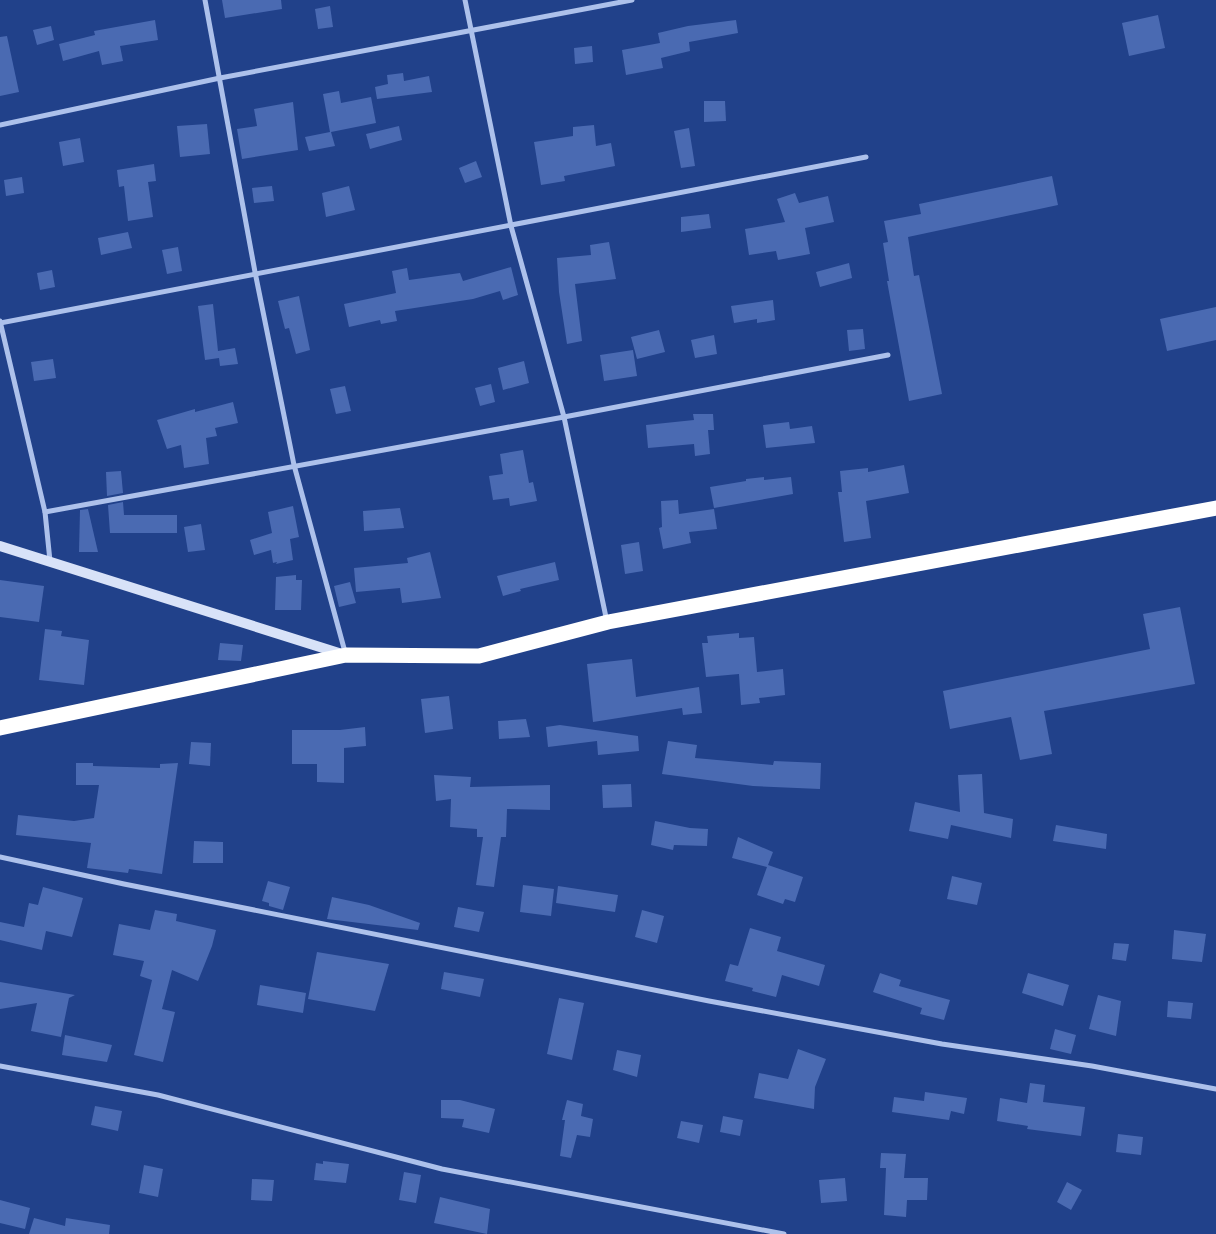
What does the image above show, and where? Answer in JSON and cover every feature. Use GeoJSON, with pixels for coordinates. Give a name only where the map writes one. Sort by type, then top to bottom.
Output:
{"type":"FeatureCollection","features":[{"type":"Feature","properties":{"kind":"highway"},"geometry":{"type":"LineString","coordinates":[[0,728],[346,655],[479,656],[608,622],[1216,508]]}},
{"type":"Feature","properties":{"kind":"street"},"geometry":{"type":"LineString","coordinates":[[205,0],[255,272],[294,465],[346,655]]}},
{"type":"Feature","properties":{"kind":"street"},"geometry":{"type":"LineString","coordinates":[[466,0],[511,226],[564,417],[608,622]]}},
{"type":"Feature","properties":{"kind":"street"},"geometry":{"type":"LineString","coordinates":[[0,125],[220,78],[632,0]]}},
{"type":"Feature","properties":{"kind":"street"},"geometry":{"type":"LineString","coordinates":[[50,561],[45,512],[0,322],[866,157]]}},
{"type":"Feature","properties":{"kind":"street"},"geometry":{"type":"LineString","coordinates":[[45,512],[564,417],[888,355]]}},
{"type":"Feature","properties":{"kind":"street"},"geometry":{"type":"LineString","coordinates":[[0,546],[346,655]]}},
{"type":"Feature","properties":{"kind":"street"},"geometry":{"type":"LineString","coordinates":[[0,857],[124,884],[718,1002],[942,1044],[1092,1066],[1216,1089]]}},
{"type":"Feature","properties":{"kind":"street"},"geometry":{"type":"LineString","coordinates":[[0,1066],[158,1095],[442,1169],[784,1234]]}},
{"type":"Feature","properties":{"kind":"building"},"geometry":{"type":"Polygon","coordinates":[[[222,0],[281,0],[282,9],[225,18],[222,0]]]}},
{"type":"Feature","properties":{"kind":"building"},"geometry":{"type":"Polygon","coordinates":[[[330,6],[333,27],[318,29],[315,9],[330,6]]]}},
{"type":"Feature","properties":{"kind":"building"},"geometry":{"type":"Polygon","coordinates":[[[1158,15],[1165,48],[1129,56],[1122,23],[1158,15]]]}},
{"type":"Feature","properties":{"kind":"building"},"geometry":{"type":"Polygon","coordinates":[[[155,20],[158,40],[120,46],[123,61],[102,65],[99,51],[63,61],[59,44],[95,35],[94,31],[155,20]]]}},
{"type":"Feature","properties":{"kind":"building"},"geometry":{"type":"Polygon","coordinates":[[[736,20],[738,33],[689,42],[690,51],[661,58],[663,68],[626,75],[622,50],[660,43],[658,33],[688,26],[736,20]]]}},
{"type":"Feature","properties":{"kind":"building"},"geometry":{"type":"Polygon","coordinates":[[[51,26],[54,40],[37,45],[33,30],[51,26]]]}},
{"type":"Feature","properties":{"kind":"building"},"geometry":{"type":"Polygon","coordinates":[[[7,36],[19,92],[0,96],[0,37],[7,36]]]}},
{"type":"Feature","properties":{"kind":"building"},"geometry":{"type":"Polygon","coordinates":[[[592,46],[593,62],[575,64],[574,48],[592,46]]]}},
{"type":"Feature","properties":{"kind":"building"},"geometry":{"type":"Polygon","coordinates":[[[403,73],[404,81],[429,76],[432,92],[377,99],[375,87],[388,84],[387,75],[403,73]]]}},
{"type":"Feature","properties":{"kind":"building"},"geometry":{"type":"Polygon","coordinates":[[[339,91],[341,103],[371,97],[376,123],[331,132],[335,146],[309,151],[305,137],[330,132],[323,94],[339,91]]]}},
{"type":"Feature","properties":{"kind":"building"},"geometry":{"type":"Polygon","coordinates":[[[704,101],[725,101],[726,121],[704,122],[704,101]]]}},
{"type":"Feature","properties":{"kind":"building"},"geometry":{"type":"Polygon","coordinates":[[[293,102],[298,150],[242,159],[237,129],[257,126],[254,109],[293,102]]]}},
{"type":"Feature","properties":{"kind":"building"},"geometry":{"type":"Polygon","coordinates":[[[207,124],[210,154],[180,157],[177,126],[207,124]]]}},
{"type":"Feature","properties":{"kind":"building"},"geometry":{"type":"Polygon","coordinates":[[[594,125],[596,146],[611,143],[615,166],[564,176],[565,181],[541,185],[534,142],[573,136],[573,127],[594,125]]]}},
{"type":"Feature","properties":{"kind":"building"},"geometry":{"type":"Polygon","coordinates":[[[399,126],[402,140],[370,149],[366,134],[399,126]]]}},
{"type":"Feature","properties":{"kind":"building"},"geometry":{"type":"Polygon","coordinates":[[[689,128],[695,166],[681,168],[674,131],[689,128]]]}},
{"type":"Feature","properties":{"kind":"building"},"geometry":{"type":"Polygon","coordinates":[[[80,138],[84,162],[63,166],[59,142],[80,138]]]}},
{"type":"Feature","properties":{"kind":"building"},"geometry":{"type":"Polygon","coordinates":[[[476,161],[482,177],[465,183],[459,168],[476,161]]]}},
{"type":"Feature","properties":{"kind":"building"},"geometry":{"type":"Polygon","coordinates":[[[154,164],[156,181],[148,182],[153,217],[128,221],[124,186],[119,187],[117,170],[154,164]]]}},
{"type":"Feature","properties":{"kind":"building"},"geometry":{"type":"Polygon","coordinates":[[[1052,176],[1058,205],[908,237],[914,276],[919,275],[942,394],[909,401],[887,281],[889,281],[883,243],[888,242],[884,221],[921,214],[919,204],[1052,176]]]}},
{"type":"Feature","properties":{"kind":"building"},"geometry":{"type":"Polygon","coordinates":[[[22,177],[24,193],[6,196],[4,180],[22,177]]]}},
{"type":"Feature","properties":{"kind":"building"},"geometry":{"type":"Polygon","coordinates":[[[272,186],[274,201],[254,203],[252,188],[272,186]]]}},
{"type":"Feature","properties":{"kind":"building"},"geometry":{"type":"Polygon","coordinates":[[[349,186],[355,210],[326,217],[322,193],[349,186]]]}},
{"type":"Feature","properties":{"kind":"building"},"geometry":{"type":"Polygon","coordinates":[[[795,193],[799,203],[828,196],[834,222],[805,228],[810,254],[778,260],[776,251],[749,255],[745,229],[785,222],[777,199],[795,193]]]}},
{"type":"Feature","properties":{"kind":"building"},"geometry":{"type":"Polygon","coordinates":[[[709,214],[711,228],[681,232],[681,217],[709,214]]]}},
{"type":"Feature","properties":{"kind":"building"},"geometry":{"type":"Polygon","coordinates":[[[128,232],[132,248],[101,255],[98,238],[128,232]]]}},
{"type":"Feature","properties":{"kind":"building"},"geometry":{"type":"Polygon","coordinates":[[[609,242],[616,279],[575,284],[582,341],[567,344],[559,292],[557,258],[591,255],[590,245],[609,242]]]}},
{"type":"Feature","properties":{"kind":"building"},"geometry":{"type":"Polygon","coordinates":[[[178,247],[182,271],[167,274],[162,250],[178,247]]]}},
{"type":"Feature","properties":{"kind":"building"},"geometry":{"type":"Polygon","coordinates":[[[849,263],[852,278],[820,287],[816,272],[849,263]]]}},
{"type":"Feature","properties":{"kind":"building"},"geometry":{"type":"Polygon","coordinates":[[[511,267],[518,295],[503,300],[500,291],[473,299],[395,311],[397,321],[381,324],[380,320],[349,327],[344,304],[396,293],[392,271],[407,268],[409,280],[460,273],[463,281],[511,267]]]}},
{"type":"Feature","properties":{"kind":"building"},"geometry":{"type":"Polygon","coordinates":[[[52,270],[55,287],[40,290],[37,273],[52,270]]]}},
{"type":"Feature","properties":{"kind":"building"},"geometry":{"type":"Polygon","coordinates":[[[299,296],[310,350],[296,354],[289,328],[285,329],[278,301],[299,296]]]}},
{"type":"Feature","properties":{"kind":"building"},"geometry":{"type":"Polygon","coordinates":[[[773,300],[775,320],[757,323],[757,319],[734,323],[731,306],[773,300]]]}},
{"type":"Feature","properties":{"kind":"building"},"geometry":{"type":"Polygon","coordinates":[[[213,304],[218,351],[235,348],[238,364],[220,366],[219,358],[205,360],[198,306],[213,304]]]}},
{"type":"Feature","properties":{"kind":"building"},"geometry":{"type":"Polygon","coordinates":[[[1216,307],[1216,340],[1167,351],[1160,319],[1216,307]]]}},
{"type":"Feature","properties":{"kind":"building"},"geometry":{"type":"Polygon","coordinates":[[[863,329],[865,349],[849,351],[847,330],[863,329]]]}},
{"type":"Feature","properties":{"kind":"building"},"geometry":{"type":"Polygon","coordinates":[[[659,330],[665,352],[637,359],[631,337],[659,330]]]}},
{"type":"Feature","properties":{"kind":"building"},"geometry":{"type":"Polygon","coordinates":[[[714,335],[717,354],[695,358],[691,340],[714,335]]]}},
{"type":"Feature","properties":{"kind":"building"},"geometry":{"type":"Polygon","coordinates":[[[633,350],[637,376],[604,381],[600,355],[633,350]]]}},
{"type":"Feature","properties":{"kind":"building"},"geometry":{"type":"Polygon","coordinates":[[[53,359],[56,378],[34,381],[31,362],[53,359]]]}},
{"type":"Feature","properties":{"kind":"building"},"geometry":{"type":"Polygon","coordinates":[[[524,361],[529,383],[503,390],[498,368],[524,361]]]}},
{"type":"Feature","properties":{"kind":"building"},"geometry":{"type":"Polygon","coordinates":[[[491,384],[495,402],[480,406],[475,388],[491,384]]]}},
{"type":"Feature","properties":{"kind":"building"},"geometry":{"type":"Polygon","coordinates":[[[345,386],[351,411],[336,414],[330,389],[345,386]]]}},
{"type":"Feature","properties":{"kind":"building"},"geometry":{"type":"Polygon","coordinates":[[[233,402],[238,423],[215,428],[217,436],[206,438],[209,464],[184,468],[181,445],[167,449],[157,420],[195,409],[195,412],[233,402]]]}},
{"type":"Feature","properties":{"kind":"building"},"geometry":{"type":"Polygon","coordinates":[[[693,414],[713,414],[714,430],[708,430],[710,454],[695,456],[694,444],[648,448],[646,425],[694,420],[693,414]]]}},
{"type":"Feature","properties":{"kind":"building"},"geometry":{"type":"Polygon","coordinates":[[[789,422],[790,429],[812,426],[815,443],[766,448],[763,425],[789,422]]]}},
{"type":"Feature","properties":{"kind":"building"},"geometry":{"type":"Polygon","coordinates":[[[523,450],[529,483],[533,482],[537,501],[510,506],[509,498],[493,500],[489,476],[503,474],[500,454],[523,450]]]}},
{"type":"Feature","properties":{"kind":"building"},"geometry":{"type":"Polygon","coordinates":[[[904,465],[909,493],[866,501],[871,538],[844,542],[838,492],[842,492],[840,471],[868,468],[868,472],[904,465]]]}},
{"type":"Feature","properties":{"kind":"building"},"geometry":{"type":"Polygon","coordinates":[[[121,471],[123,493],[107,496],[106,472],[121,471]]]}},
{"type":"Feature","properties":{"kind":"building"},"geometry":{"type":"Polygon","coordinates":[[[764,477],[764,480],[791,477],[793,494],[714,508],[710,487],[764,477]]]}},
{"type":"Feature","properties":{"kind":"building"},"geometry":{"type":"Polygon","coordinates":[[[678,500],[679,514],[714,509],[717,529],[689,532],[691,543],[663,549],[659,528],[662,527],[661,501],[678,500]]]}},
{"type":"Feature","properties":{"kind":"building"},"geometry":{"type":"Polygon","coordinates":[[[123,502],[124,515],[177,515],[177,533],[110,533],[108,505],[123,502]]]}},
{"type":"Feature","properties":{"kind":"building"},"geometry":{"type":"Polygon","coordinates":[[[293,506],[299,537],[290,539],[293,560],[273,563],[271,550],[254,555],[250,540],[272,533],[268,512],[293,506]]]}},
{"type":"Feature","properties":{"kind":"building"},"geometry":{"type":"Polygon","coordinates":[[[400,508],[404,528],[364,531],[363,511],[400,508]]]}},
{"type":"Feature","properties":{"kind":"building"},"geometry":{"type":"Polygon","coordinates":[[[88,509],[98,552],[79,552],[80,510],[88,509]]]}},
{"type":"Feature","properties":{"kind":"building"},"geometry":{"type":"Polygon","coordinates":[[[201,524],[205,550],[188,552],[184,527],[201,524]]]}},
{"type":"Feature","properties":{"kind":"building"},"geometry":{"type":"Polygon","coordinates":[[[639,542],[643,571],[625,574],[621,545],[639,542]]]}},
{"type":"Feature","properties":{"kind":"building"},"geometry":{"type":"Polygon","coordinates":[[[430,552],[441,598],[402,603],[400,588],[356,592],[354,568],[408,563],[407,558],[430,552]]]}},
{"type":"Feature","properties":{"kind":"building"},"geometry":{"type":"Polygon","coordinates":[[[555,562],[559,580],[520,589],[521,591],[503,596],[497,576],[555,562]]]}},
{"type":"Feature","properties":{"kind":"building"},"geometry":{"type":"Polygon","coordinates":[[[296,575],[296,580],[302,580],[301,610],[275,610],[276,577],[296,575]]]}},
{"type":"Feature","properties":{"kind":"building"},"geometry":{"type":"Polygon","coordinates":[[[0,580],[44,586],[39,622],[0,617],[0,580]]]}},
{"type":"Feature","properties":{"kind":"building"},"geometry":{"type":"Polygon","coordinates":[[[350,582],[356,603],[339,607],[334,586],[350,582]]]}},
{"type":"Feature","properties":{"kind":"building"},"geometry":{"type":"Polygon","coordinates":[[[1180,607],[1195,684],[1044,711],[1052,754],[1020,760],[1011,717],[950,729],[943,691],[1150,649],[1143,614],[1180,607]]]}},
{"type":"Feature","properties":{"kind":"building"},"geometry":{"type":"Polygon","coordinates":[[[45,629],[62,631],[61,636],[89,640],[84,685],[39,680],[45,629]]]}},
{"type":"Feature","properties":{"kind":"building"},"geometry":{"type":"Polygon","coordinates":[[[739,633],[739,638],[754,637],[757,672],[783,669],[785,695],[759,698],[760,703],[741,705],[739,674],[706,677],[702,643],[708,643],[707,636],[739,633]]]}},
{"type":"Feature","properties":{"kind":"building"},"geometry":{"type":"Polygon","coordinates":[[[220,643],[243,645],[241,661],[218,660],[220,643]]]}},
{"type":"Feature","properties":{"kind":"building"},"geometry":{"type":"Polygon","coordinates":[[[632,659],[636,697],[699,687],[702,713],[683,715],[682,708],[593,722],[587,664],[632,659]]]}},
{"type":"Feature","properties":{"kind":"building"},"geometry":{"type":"Polygon","coordinates":[[[449,696],[453,729],[425,733],[421,699],[449,696]]]}},
{"type":"Feature","properties":{"kind":"building"},"geometry":{"type":"Polygon","coordinates":[[[526,719],[530,737],[499,739],[498,721],[526,719]]]}},
{"type":"Feature","properties":{"kind":"building"},"geometry":{"type":"Polygon","coordinates":[[[560,725],[638,736],[639,751],[598,755],[597,741],[548,747],[546,727],[560,725]]]}},
{"type":"Feature","properties":{"kind":"building"},"geometry":{"type":"Polygon","coordinates":[[[365,727],[366,746],[344,748],[344,783],[317,782],[317,764],[292,764],[292,730],[340,730],[365,727]]]}},
{"type":"Feature","properties":{"kind":"building"},"geometry":{"type":"Polygon","coordinates":[[[668,741],[697,745],[695,758],[773,765],[774,761],[821,763],[820,789],[753,786],[662,774],[668,741]]]}},
{"type":"Feature","properties":{"kind":"building"},"geometry":{"type":"Polygon","coordinates":[[[191,742],[211,743],[210,766],[189,764],[191,742]]]}},
{"type":"Feature","properties":{"kind":"building"},"geometry":{"type":"Polygon","coordinates":[[[76,763],[93,763],[93,766],[160,768],[160,764],[178,763],[162,874],[129,869],[128,873],[87,868],[91,843],[16,835],[18,815],[74,821],[94,818],[99,785],[76,785],[76,763]]]}},
{"type":"Feature","properties":{"kind":"building"},"geometry":{"type":"Polygon","coordinates":[[[982,774],[984,813],[1013,819],[1011,838],[951,825],[948,839],[909,831],[915,802],[960,812],[958,775],[982,774]]]}},
{"type":"Feature","properties":{"kind":"building"},"geometry":{"type":"Polygon","coordinates":[[[434,775],[471,777],[470,787],[550,785],[550,810],[507,809],[506,837],[501,837],[494,887],[476,885],[483,837],[477,837],[477,829],[450,827],[451,799],[436,801],[434,775]]]}},
{"type":"Feature","properties":{"kind":"building"},"geometry":{"type":"Polygon","coordinates":[[[631,784],[632,807],[603,808],[602,785],[631,784]]]}},
{"type":"Feature","properties":{"kind":"building"},"geometry":{"type":"Polygon","coordinates":[[[655,821],[690,828],[708,829],[707,846],[674,845],[673,850],[651,845],[655,821]]]}},
{"type":"Feature","properties":{"kind":"building"},"geometry":{"type":"Polygon","coordinates":[[[1056,825],[1107,834],[1106,849],[1053,841],[1056,825]]]}},
{"type":"Feature","properties":{"kind":"building"},"geometry":{"type":"Polygon","coordinates":[[[738,837],[773,852],[768,865],[803,877],[795,902],[785,899],[783,904],[757,895],[767,867],[732,858],[738,837]]]}},
{"type":"Feature","properties":{"kind":"building"},"geometry":{"type":"Polygon","coordinates":[[[194,841],[223,842],[223,863],[193,863],[194,841]]]}},
{"type":"Feature","properties":{"kind":"building"},"geometry":{"type":"Polygon","coordinates":[[[952,876],[982,883],[977,905],[947,899],[952,876]]]}},
{"type":"Feature","properties":{"kind":"building"},"geometry":{"type":"Polygon","coordinates":[[[268,881],[290,887],[283,910],[269,906],[269,903],[262,901],[268,881]]]}},
{"type":"Feature","properties":{"kind":"building"},"geometry":{"type":"Polygon","coordinates":[[[523,885],[554,889],[551,916],[520,912],[523,885]]]}},
{"type":"Feature","properties":{"kind":"building"},"geometry":{"type":"Polygon","coordinates":[[[558,886],[618,895],[615,912],[556,903],[558,886]]]}},
{"type":"Feature","properties":{"kind":"building"},"geometry":{"type":"Polygon","coordinates":[[[43,887],[83,898],[72,937],[46,931],[42,950],[0,940],[0,922],[24,927],[29,903],[38,905],[43,887]]]}},
{"type":"Feature","properties":{"kind":"building"},"geometry":{"type":"Polygon","coordinates":[[[332,897],[369,905],[420,923],[418,930],[327,919],[332,897]]]}},
{"type":"Feature","properties":{"kind":"building"},"geometry":{"type":"Polygon","coordinates":[[[458,907],[484,912],[479,932],[454,927],[458,907]]]}},
{"type":"Feature","properties":{"kind":"building"},"geometry":{"type":"Polygon","coordinates":[[[155,910],[177,914],[176,921],[216,930],[212,946],[198,981],[172,970],[162,1009],[175,1012],[163,1062],[134,1055],[152,980],[140,976],[144,961],[113,955],[119,924],[150,930],[155,910]]]}},
{"type":"Feature","properties":{"kind":"building"},"geometry":{"type":"Polygon","coordinates":[[[642,910],[664,916],[657,943],[635,937],[642,910]]]}},
{"type":"Feature","properties":{"kind":"building"},"geometry":{"type":"Polygon","coordinates":[[[750,928],[781,937],[777,951],[825,965],[819,986],[782,975],[776,997],[752,991],[753,988],[725,981],[730,964],[738,966],[750,928]]]}},
{"type":"Feature","properties":{"kind":"building"},"geometry":{"type":"Polygon","coordinates":[[[1174,930],[1206,934],[1202,962],[1172,959],[1174,930]]]}},
{"type":"Feature","properties":{"kind":"building"},"geometry":{"type":"Polygon","coordinates":[[[1114,943],[1129,944],[1126,961],[1112,959],[1114,943]]]}},
{"type":"Feature","properties":{"kind":"building"},"geometry":{"type":"Polygon","coordinates":[[[317,952],[389,964],[375,1011],[308,999],[317,952]]]}},
{"type":"Feature","properties":{"kind":"building"},"geometry":{"type":"Polygon","coordinates":[[[444,972],[484,979],[480,997],[441,989],[444,972]]]}},
{"type":"Feature","properties":{"kind":"building"},"geometry":{"type":"Polygon","coordinates":[[[880,973],[901,980],[899,986],[950,1000],[944,1020],[920,1014],[922,1008],[873,992],[880,973]]]}},
{"type":"Feature","properties":{"kind":"building"},"geometry":{"type":"Polygon","coordinates":[[[1028,973],[1069,985],[1063,1006],[1022,993],[1028,973]]]}},
{"type":"Feature","properties":{"kind":"building"},"geometry":{"type":"Polygon","coordinates":[[[0,982],[75,995],[69,998],[61,1037],[31,1031],[37,1003],[0,1009],[0,982]]]}},
{"type":"Feature","properties":{"kind":"building"},"geometry":{"type":"Polygon","coordinates":[[[260,985],[306,993],[303,1013],[257,1005],[260,985]]]}},
{"type":"Feature","properties":{"kind":"building"},"geometry":{"type":"Polygon","coordinates":[[[1098,995],[1121,1001],[1116,1036],[1089,1029],[1098,995]]]}},
{"type":"Feature","properties":{"kind":"building"},"geometry":{"type":"Polygon","coordinates":[[[559,998],[584,1003],[572,1060],[547,1054],[559,998]]]}},
{"type":"Feature","properties":{"kind":"building"},"geometry":{"type":"Polygon","coordinates":[[[1168,1001],[1193,1003],[1191,1019],[1167,1017],[1168,1001]]]}},
{"type":"Feature","properties":{"kind":"building"},"geometry":{"type":"Polygon","coordinates":[[[1055,1029],[1076,1035],[1071,1054],[1050,1049],[1055,1029]]]}},
{"type":"Feature","properties":{"kind":"building"},"geometry":{"type":"Polygon","coordinates":[[[65,1035],[112,1045],[107,1062],[62,1055],[65,1035]]]}},
{"type":"Feature","properties":{"kind":"building"},"geometry":{"type":"Polygon","coordinates":[[[798,1049],[826,1059],[815,1087],[814,1109],[754,1098],[759,1073],[788,1079],[798,1049]]]}},
{"type":"Feature","properties":{"kind":"building"},"geometry":{"type":"Polygon","coordinates":[[[617,1050],[641,1055],[637,1077],[613,1070],[617,1050]]]}},
{"type":"Feature","properties":{"kind":"building"},"geometry":{"type":"Polygon","coordinates":[[[1030,1083],[1045,1085],[1043,1102],[1085,1107],[1081,1136],[1027,1129],[1028,1126],[997,1121],[1000,1098],[1027,1103],[1030,1083]]]}},
{"type":"Feature","properties":{"kind":"building"},"geometry":{"type":"Polygon","coordinates":[[[925,1092],[967,1098],[964,1114],[951,1111],[949,1120],[892,1112],[894,1097],[924,1101],[925,1092]]]}},
{"type":"Feature","properties":{"kind":"building"},"geometry":{"type":"Polygon","coordinates":[[[441,1100],[460,1100],[495,1109],[489,1133],[462,1127],[464,1119],[441,1118],[441,1100]]]}},
{"type":"Feature","properties":{"kind":"building"},"geometry":{"type":"Polygon","coordinates":[[[567,1100],[583,1104],[581,1116],[593,1119],[590,1137],[577,1135],[571,1158],[560,1156],[565,1120],[562,1120],[567,1100]]]}},
{"type":"Feature","properties":{"kind":"building"},"geometry":{"type":"Polygon","coordinates":[[[95,1106],[122,1111],[118,1131],[91,1125],[95,1106]]]}},
{"type":"Feature","properties":{"kind":"building"},"geometry":{"type":"Polygon","coordinates":[[[723,1116],[743,1120],[740,1136],[720,1132],[723,1116]]]}},
{"type":"Feature","properties":{"kind":"building"},"geometry":{"type":"Polygon","coordinates":[[[681,1121],[703,1125],[699,1143],[677,1138],[681,1121]]]}},
{"type":"Feature","properties":{"kind":"building"},"geometry":{"type":"Polygon","coordinates":[[[1118,1134],[1143,1137],[1141,1155],[1116,1152],[1118,1134]]]}},
{"type":"Feature","properties":{"kind":"building"},"geometry":{"type":"Polygon","coordinates":[[[881,1153],[906,1154],[904,1178],[928,1178],[927,1200],[907,1200],[906,1217],[884,1215],[886,1168],[880,1168],[881,1153]]]}},
{"type":"Feature","properties":{"kind":"building"},"geometry":{"type":"Polygon","coordinates":[[[323,1161],[349,1164],[346,1183],[314,1180],[316,1163],[323,1164],[323,1161]]]}},
{"type":"Feature","properties":{"kind":"building"},"geometry":{"type":"Polygon","coordinates":[[[144,1165],[163,1169],[158,1197],[139,1193],[144,1165]]]}},
{"type":"Feature","properties":{"kind":"building"},"geometry":{"type":"Polygon","coordinates":[[[404,1172],[421,1175],[416,1203],[399,1200],[404,1172]]]}},
{"type":"Feature","properties":{"kind":"building"},"geometry":{"type":"Polygon","coordinates":[[[845,1178],[847,1201],[821,1203],[819,1180],[845,1178]]]}},
{"type":"Feature","properties":{"kind":"building"},"geometry":{"type":"Polygon","coordinates":[[[252,1179],[274,1180],[272,1201],[251,1200],[252,1179]]]}},
{"type":"Feature","properties":{"kind":"building"},"geometry":{"type":"Polygon","coordinates":[[[1067,1182],[1082,1190],[1071,1210],[1057,1202],[1067,1182]]]}},
{"type":"Feature","properties":{"kind":"building"},"geometry":{"type":"Polygon","coordinates":[[[440,1197],[490,1209],[487,1234],[434,1223],[440,1197]]]}},
{"type":"Feature","properties":{"kind":"building"},"geometry":{"type":"Polygon","coordinates":[[[0,1200],[30,1208],[25,1229],[0,1223],[0,1200]]]}},
{"type":"Feature","properties":{"kind":"building"},"geometry":{"type":"Polygon","coordinates":[[[34,1218],[65,1226],[66,1218],[110,1225],[109,1234],[29,1234],[34,1218]]]}}]}
